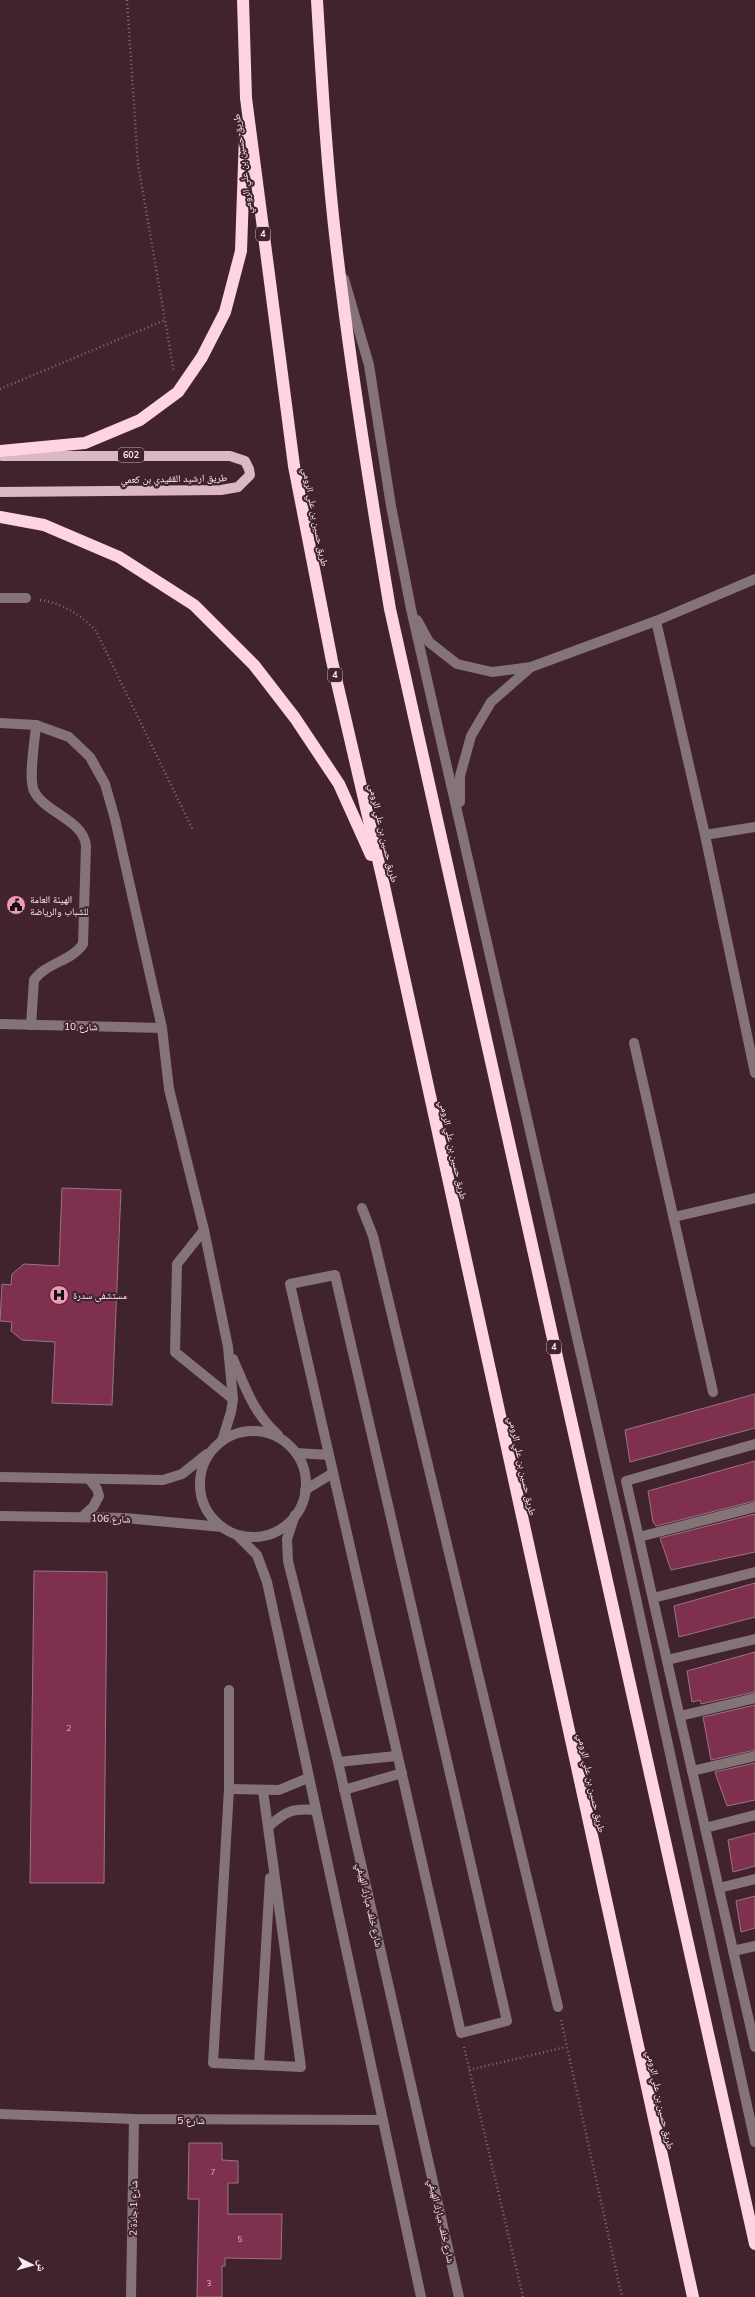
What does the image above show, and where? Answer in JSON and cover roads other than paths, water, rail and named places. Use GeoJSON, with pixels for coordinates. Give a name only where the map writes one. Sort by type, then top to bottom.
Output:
{"type":"FeatureCollection","features":[{"type":"Feature","properties":{"kind":"highway","name":"طريق حسين بن علي الرومي"},"geometry":{"type":"LineString","coordinates":[[243,0],[246,98],[294,466],[332,661],[383,881],[693,2297]]}},
{"type":"Feature","properties":{"kind":"highway","name":"4"},"geometry":{"type":"LineString","coordinates":[[317,0],[336,251],[363,449],[390,609],[755,2244]]}},
{"type":"Feature","properties":{"kind":"highway"},"geometry":{"type":"LineString","coordinates":[[0,451],[85,443],[140,420],[178,392],[202,357],[225,312],[241,251],[246,98]]}},
{"type":"Feature","properties":{"kind":"highway"},"geometry":{"type":"LineString","coordinates":[[0,518],[44,526],[118,557],[194,605],[254,665],[295,718],[339,784],[383,881]]}},
{"type":"Feature","properties":{"kind":"highway"},"geometry":{"type":"LineString","coordinates":[[683,2256],[689,2297]]}},
{"type":"Feature","properties":{"kind":"main road","name":"طريق ارشيد القفيدي بن كعمي"},"geometry":{"type":"LineString","coordinates":[[0,456],[226,455],[238,457],[245,461],[250,475],[238,487],[221,490],[0,492]]}},
{"type":"Feature","properties":{"kind":"street"},"geometry":{"type":"LineString","coordinates":[[336,251],[369,365],[391,506],[411,609],[625,1548],[755,2142]]}},
{"type":"Feature","properties":{"kind":"street"},"geometry":{"type":"LineString","coordinates":[[411,609],[429,642],[456,664],[492,672],[531,667],[656,621],[755,579]]}},
{"type":"Feature","properties":{"kind":"street"},"geometry":{"type":"LineString","coordinates":[[0,598],[26,598]]}},
{"type":"Feature","properties":{"kind":"street"},"geometry":{"type":"LineString","coordinates":[[656,621],[705,835],[755,1073]]}},
{"type":"Feature","properties":{"kind":"street"},"geometry":{"type":"LineString","coordinates":[[460,821],[460,776],[471,736],[491,702],[531,667]]}},
{"type":"Feature","properties":{"kind":"street"},"geometry":{"type":"LineString","coordinates":[[0,723],[36,725],[69,737],[90,757],[105,784],[115,819],[162,1028],[169,1088],[204,1230],[228,1347],[233,1400],[222,1441]]}},
{"type":"Feature","properties":{"kind":"street"},"geometry":{"type":"LineString","coordinates":[[31,1025],[34,980],[40,973],[76,951],[83,944],[86,854],[86,841],[81,832],[40,798],[34,790],[32,780],[36,725]]}},
{"type":"Feature","properties":{"kind":"street"},"geometry":{"type":"LineString","coordinates":[[705,835],[755,827]]}},
{"type":"Feature","properties":{"kind":"street","name":"شارع 10"},"geometry":{"type":"LineString","coordinates":[[0,1024],[162,1028]]}},
{"type":"Feature","properties":{"kind":"street"},"geometry":{"type":"LineString","coordinates":[[634,1043],[713,1392]]}},
{"type":"Feature","properties":{"kind":"street"},"geometry":{"type":"LineString","coordinates":[[674,1217],[755,1198]]}},
{"type":"Feature","properties":{"kind":"street"},"geometry":{"type":"LineString","coordinates":[[362,1208],[375,1244],[558,2007]]}},
{"type":"Feature","properties":{"kind":"street"},"geometry":{"type":"LineString","coordinates":[[204,1230],[177,1264],[175,1352],[233,1400]]}},
{"type":"Feature","properties":{"kind":"street"},"geometry":{"type":"LineString","coordinates":[[335,1275],[506,2021],[461,2032],[402,1773],[396,1756],[329,1455],[290,1284],[335,1275]]}},
{"type":"Feature","properties":{"kind":"street"},"geometry":{"type":"LineString","coordinates":[[228,1347],[252,1406],[264,1422],[296,1453],[304,1471],[305,1490],[302,1503],[296,1515],[284,1527],[270,1534],[253,1537],[237,1535]]}},
{"type":"Feature","properties":{"kind":"street"},"geometry":{"type":"LineString","coordinates":[[0,1477],[163,1480],[182,1474],[222,1441],[236,1433],[253,1431],[269,1433],[284,1441]]}},
{"type":"Feature","properties":{"kind":"street"},"geometry":{"type":"LineString","coordinates":[[755,1444],[626,1481],[719,1888],[734,1951],[750,2006],[755,2047]]}},
{"type":"Feature","properties":{"kind":"street"},"geometry":{"type":"LineString","coordinates":[[211,1450],[203,1466],[200,1482],[202,1500],[210,1515],[222,1527],[237,1535],[258,1555],[267,1582],[421,2297]]}},
{"type":"Feature","properties":{"kind":"street"},"geometry":{"type":"LineString","coordinates":[[296,1453],[329,1455]]}},
{"type":"Feature","properties":{"kind":"street"},"geometry":{"type":"LineString","coordinates":[[305,1490],[333,1473]]}},
{"type":"Feature","properties":{"kind":"street"},"geometry":{"type":"LineString","coordinates":[[82,1517],[93,1507],[99,1496],[97,1489],[89,1478]]}},
{"type":"Feature","properties":{"kind":"street"},"geometry":{"type":"LineString","coordinates":[[639,1537],[755,1507]]}},
{"type":"Feature","properties":{"kind":"street","name":"شارع خلف مبارك الهيفي"},"geometry":{"type":"LineString","coordinates":[[296,1515],[287,1539],[288,1561],[338,1762],[459,2297]]}},
{"type":"Feature","properties":{"kind":"street","name":"شارع 106"},"geometry":{"type":"LineString","coordinates":[[0,1516],[125,1518],[222,1527]]}},
{"type":"Feature","properties":{"kind":"street"},"geometry":{"type":"LineString","coordinates":[[653,1598],[755,1572]]}},
{"type":"Feature","properties":{"kind":"street"},"geometry":{"type":"LineString","coordinates":[[667,1660],[755,1639]]}},
{"type":"Feature","properties":{"kind":"street"},"geometry":{"type":"LineString","coordinates":[[229,1690],[229,1789],[213,2063],[301,2067],[263,1792]]}},
{"type":"Feature","properties":{"kind":"street"},"geometry":{"type":"LineString","coordinates":[[680,1716],[755,1698]]}},
{"type":"Feature","properties":{"kind":"street"},"geometry":{"type":"LineString","coordinates":[[338,1762],[396,1756]]}},
{"type":"Feature","properties":{"kind":"street"},"geometry":{"type":"LineString","coordinates":[[692,1771],[755,1756]]}},
{"type":"Feature","properties":{"kind":"street"},"geometry":{"type":"LineString","coordinates":[[344,1790],[402,1773]]}},
{"type":"Feature","properties":{"kind":"street"},"geometry":{"type":"LineString","coordinates":[[229,1789],[263,1792],[279,1790],[308,1778]]}},
{"type":"Feature","properties":{"kind":"street"},"geometry":{"type":"LineString","coordinates":[[268,1827],[284,1813],[299,1809],[315,1810]]}},
{"type":"Feature","properties":{"kind":"street"},"geometry":{"type":"LineString","coordinates":[[705,1828],[755,1815]]}},
{"type":"Feature","properties":{"kind":"street"},"geometry":{"type":"LineString","coordinates":[[259,2066],[272,1856]]}},
{"type":"Feature","properties":{"kind":"street"},"geometry":{"type":"LineString","coordinates":[[719,1888],[755,1879]]}},
{"type":"Feature","properties":{"kind":"street"},"geometry":{"type":"LineString","coordinates":[[734,1951],[755,1946]]}},
{"type":"Feature","properties":{"kind":"street","name":"شارع 5"},"geometry":{"type":"LineString","coordinates":[[0,2114],[134,2119],[383,2120]]}},
{"type":"Feature","properties":{"kind":"street","name":"شارع 1 جادة 2"},"geometry":{"type":"LineString","coordinates":[[131,2297],[134,2119]]}},
{"type":"Feature","properties":{"kind":"place","name":"الهيئة العامة للشباب والرياضة"},"geometry":{"type":"Point","coordinates":[16,905]}},
{"type":"Feature","properties":{"kind":"place","name":"مستشفى سدرة"},"geometry":{"type":"Point","coordinates":[59,1295]}}]}
